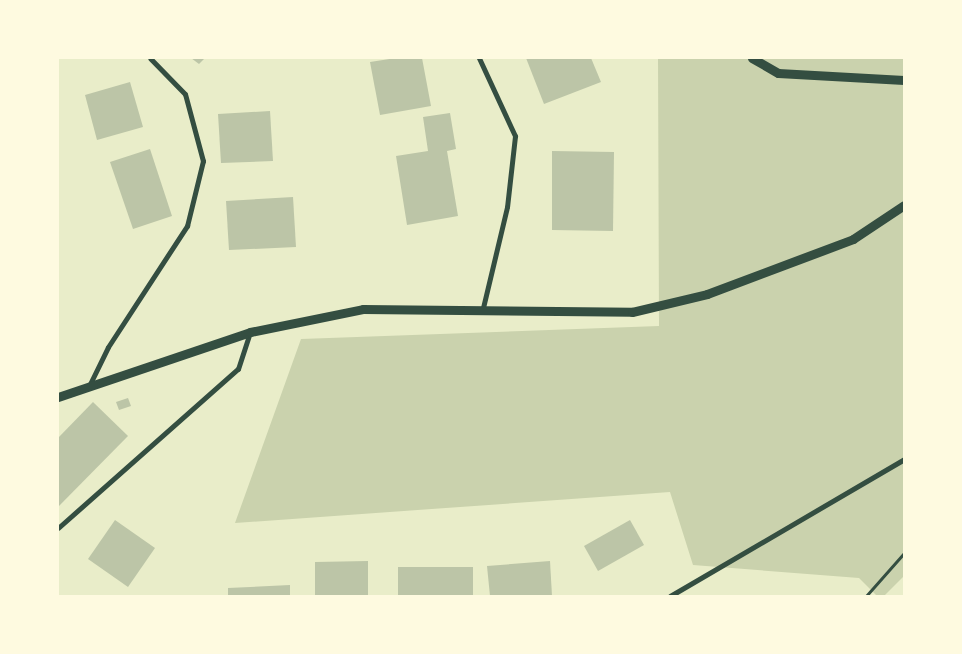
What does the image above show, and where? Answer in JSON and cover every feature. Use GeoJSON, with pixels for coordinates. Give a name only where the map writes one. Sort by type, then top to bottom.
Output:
{"type":"FeatureCollection","features":[{"type":"Feature","properties":{"kind":"street"},"geometry":{"type":"LineString","coordinates":[[89,386],[108,347],[187,226],[203,161],[185,94],[150,58]]}},
{"type":"Feature","properties":{"kind":"street"},"geometry":{"type":"LineString","coordinates":[[479,58],[514,136],[508,207],[483,308]]}},
{"type":"Feature","properties":{"kind":"street"},"geometry":{"type":"LineString","coordinates":[[752,58],[778,73],[904,80]]}},
{"type":"Feature","properties":{"kind":"street"},"geometry":{"type":"LineString","coordinates":[[58,397],[250,332],[363,309],[483,308],[632,312],[708,294],[853,239],[904,205]]}},
{"type":"Feature","properties":{"kind":"street"},"geometry":{"type":"LineString","coordinates":[[58,528],[238,369],[250,332]]}},
{"type":"Feature","properties":{"kind":"street"},"geometry":{"type":"LineString","coordinates":[[670,596],[904,459]]}},
{"type":"Feature","properties":{"kind":"path"},"geometry":{"type":"LineString","coordinates":[[866,596],[904,553]]}},
{"type":"Feature","properties":{"kind":"green space"},"geometry":{"type":"Polygon","coordinates":[[[658,58],[904,58],[904,576],[884,596],[877,596],[859,578],[693,565],[670,492],[235,523],[301,339],[659,326],[658,58]]]}},
{"type":"Feature","properties":{"kind":"building"},"geometry":{"type":"Polygon","coordinates":[[[191,58],[205,58],[199,64],[191,58]]]}},
{"type":"Feature","properties":{"kind":"building"},"geometry":{"type":"Polygon","coordinates":[[[396,58],[422,58],[431,106],[380,115],[370,62],[396,58]]]}},
{"type":"Feature","properties":{"kind":"building"},"geometry":{"type":"Polygon","coordinates":[[[526,58],[591,58],[601,82],[544,104],[526,58]]]}},
{"type":"Feature","properties":{"kind":"building"},"geometry":{"type":"Polygon","coordinates":[[[130,82],[143,127],[97,140],[85,95],[130,82]]]}},
{"type":"Feature","properties":{"kind":"building"},"geometry":{"type":"Polygon","coordinates":[[[270,111],[273,161],[221,163],[218,114],[270,111]]]}},
{"type":"Feature","properties":{"kind":"building"},"geometry":{"type":"Polygon","coordinates":[[[450,113],[456,149],[447,151],[458,216],[407,225],[396,156],[428,151],[423,117],[450,113]]]}},
{"type":"Feature","properties":{"kind":"building"},"geometry":{"type":"Polygon","coordinates":[[[150,149],[172,216],[133,229],[110,162],[150,149]]]}},
{"type":"Feature","properties":{"kind":"building"},"geometry":{"type":"Polygon","coordinates":[[[552,151],[614,152],[613,231],[552,230],[552,151]]]}},
{"type":"Feature","properties":{"kind":"building"},"geometry":{"type":"Polygon","coordinates":[[[293,197],[296,247],[229,250],[226,201],[293,197]]]}},
{"type":"Feature","properties":{"kind":"building"},"geometry":{"type":"Polygon","coordinates":[[[128,398],[131,406],[119,410],[116,402],[128,398]]]}},
{"type":"Feature","properties":{"kind":"building"},"geometry":{"type":"Polygon","coordinates":[[[93,402],[128,436],[58,507],[58,438],[93,402]]]}},
{"type":"Feature","properties":{"kind":"building"},"geometry":{"type":"Polygon","coordinates":[[[115,520],[155,548],[128,587],[88,559],[115,520]]]}},
{"type":"Feature","properties":{"kind":"building"},"geometry":{"type":"Polygon","coordinates":[[[630,520],[644,545],[598,571],[584,546],[630,520]]]}},
{"type":"Feature","properties":{"kind":"building"},"geometry":{"type":"Polygon","coordinates":[[[368,561],[368,596],[315,596],[315,562],[368,561]]]}},
{"type":"Feature","properties":{"kind":"building"},"geometry":{"type":"Polygon","coordinates":[[[550,561],[552,596],[490,596],[487,566],[550,561]]]}},
{"type":"Feature","properties":{"kind":"building"},"geometry":{"type":"Polygon","coordinates":[[[398,567],[473,567],[473,596],[398,596],[398,567]]]}},
{"type":"Feature","properties":{"kind":"building"},"geometry":{"type":"Polygon","coordinates":[[[290,585],[290,596],[228,596],[228,588],[290,585]]]}}]}
